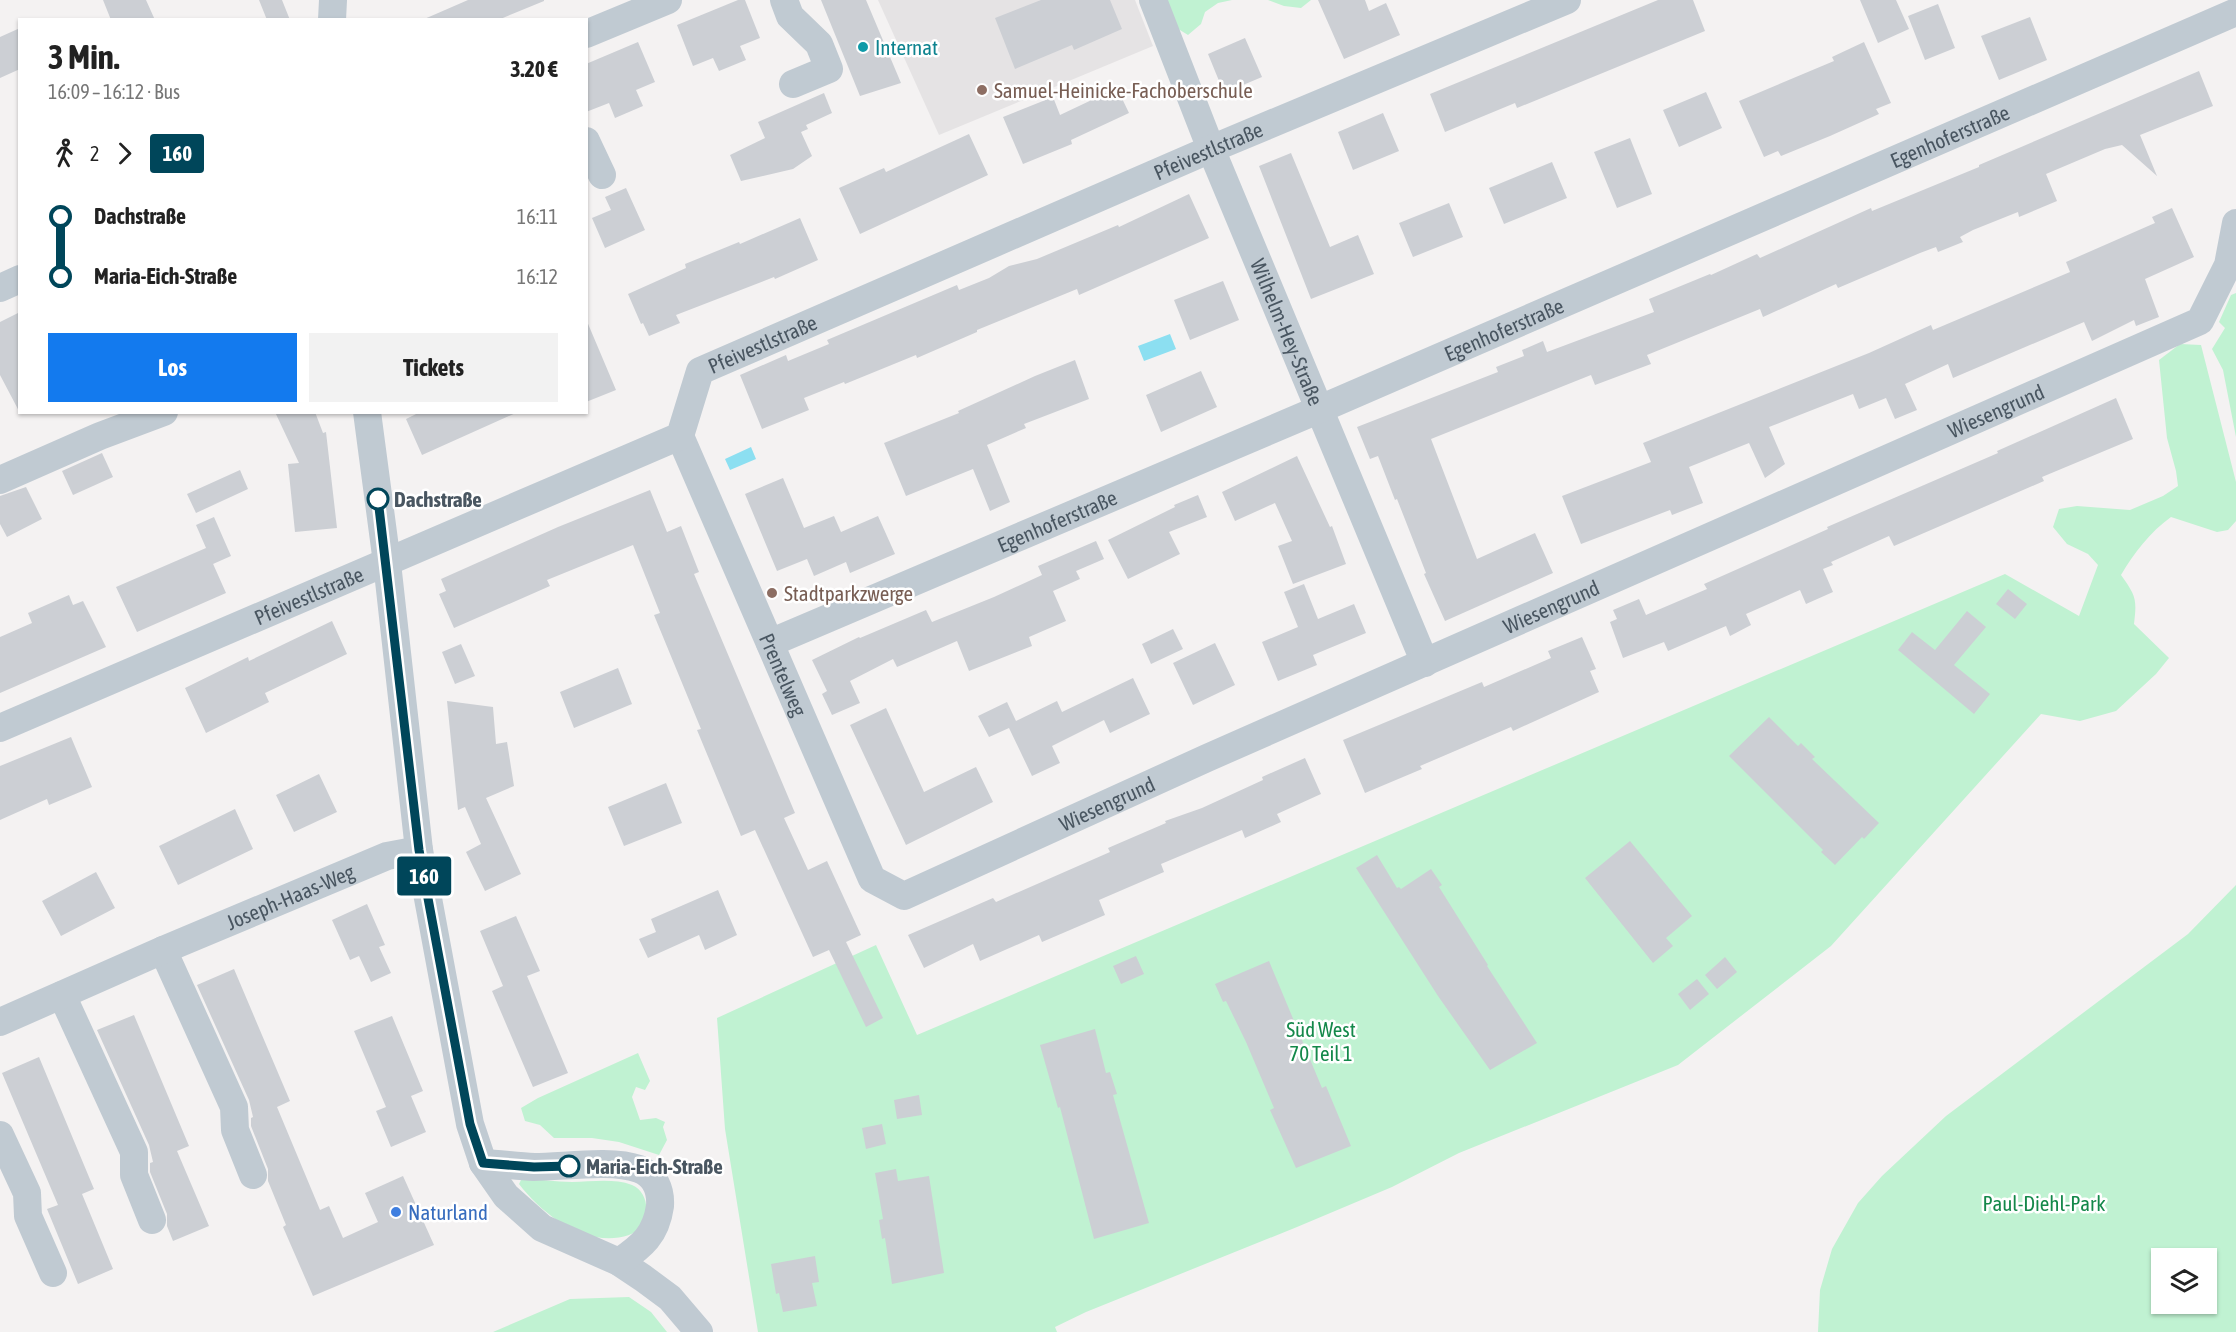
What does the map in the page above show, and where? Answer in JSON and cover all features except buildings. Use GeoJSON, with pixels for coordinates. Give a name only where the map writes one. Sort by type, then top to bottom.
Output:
{"type":"FeatureCollection","features":[{"type":"Feature","properties":{"kind":"street"},"geometry":{"type":"LineString","coordinates":[[332,18],[333,0]]}},
{"type":"Feature","properties":{"kind":"street"},"geometry":{"type":"LineString","coordinates":[[588,33],[668,0]]}},
{"type":"Feature","properties":{"kind":"street"},"geometry":{"type":"LineString","coordinates":[[784,0],[790,16],[819,44],[829,69],[793,84]]}},
{"type":"Feature","properties":{"kind":"street","name":"Wilhelm-Hey-Straße"},"geometry":{"type":"LineString","coordinates":[[1153,0],[1211,149],[1425,663]]}},
{"type":"Feature","properties":{"kind":"street","name":"Pfeivestlstraße"},"geometry":{"type":"LineString","coordinates":[[0,728],[680,436],[700,371],[1211,149],[1567,0]]}},
{"type":"Feature","properties":{"kind":"street","name":"Egenhoferstraße"},"geometry":{"type":"LineString","coordinates":[[770,643],[1320,409],[2236,12]]}},
{"type":"Feature","properties":{"kind":"street"},"geometry":{"type":"LineString","coordinates":[[588,145],[602,175]]}},
{"type":"Feature","properties":{"kind":"street","name":"Wiesengrund"},"geometry":{"type":"LineString","coordinates":[[904,896],[1207,758],[2200,321],[2228,265],[2236,223]]}},
{"type":"Feature","properties":{"kind":"street"},"geometry":{"type":"LineString","coordinates":[[0,288],[18,280]]}},
{"type":"Feature","properties":{"kind":"street"},"geometry":{"type":"LineString","coordinates":[[0,480],[100,436],[159,414]]}},
{"type":"Feature","properties":{"kind":"street"},"geometry":{"type":"LineString","coordinates":[[367,414],[387,563],[419,850],[470,1124],[483,1163],[506,1196],[542,1228],[619,1262],[670,1298],[699,1332]]}},
{"type":"Feature","properties":{"kind":"street","name":"Prentelweg"},"geometry":{"type":"LineString","coordinates":[[680,436],[873,879],[904,896]]}},
{"type":"Feature","properties":{"kind":"street","name":"Joseph-Haas-Weg"},"geometry":{"type":"LineString","coordinates":[[0,1022],[163,950],[387,856],[419,850]]}},
{"type":"Feature","properties":{"kind":"street"},"geometry":{"type":"LineString","coordinates":[[163,950],[234,1107],[235,1130],[253,1175]]}},
{"type":"Feature","properties":{"kind":"street"},"geometry":{"type":"LineString","coordinates":[[62,995],[134,1152],[134,1175],[152,1220]]}},
{"type":"Feature","properties":{"kind":"street"},"geometry":{"type":"LineString","coordinates":[[0,1135],[27,1193],[28,1216],[53,1273]]}},
{"type":"Feature","properties":{"kind":"street"},"geometry":{"type":"LineString","coordinates":[[483,1163],[534,1167],[611,1165],[639,1169],[655,1180],[660,1197],[658,1221],[644,1245],[619,1262]]}},
{"type":"Feature","properties":{"kind":"shaded area","name":"Samuel-Heinicke-Fachoberschule"},"geometry":{"type":"Polygon","coordinates":[[[878,0],[1135,0],[1153,46],[939,135],[878,0]]]}},
{"type":"Feature","properties":{"kind":"green space"},"geometry":{"type":"Polygon","coordinates":[[[1164,0],[1232,0],[1218,3],[1205,12],[1201,24],[1188,35],[1175,27],[1164,0]]]}},
{"type":"Feature","properties":{"kind":"green space"},"geometry":{"type":"Polygon","coordinates":[[[1268,0],[1311,0],[1301,8],[1284,6],[1268,0]]]}},
{"type":"Feature","properties":{"kind":"green space"},"geometry":{"type":"Polygon","coordinates":[[[2236,293],[2236,437],[2223,370],[2212,349],[2225,328],[2219,322],[2231,295],[2236,293]]]}},
{"type":"Feature","properties":{"kind":"green space","name":"Süd West 70 Teil 1"},"geometry":{"type":"Polygon","coordinates":[[[2180,344],[2201,345],[2236,482],[2236,521],[2228,530],[2217,532],[2171,517],[2143,543],[2121,575],[2134,598],[2134,624],[2169,658],[2156,674],[2116,711],[2080,721],[2041,714],[1831,946],[1678,1065],[1459,1153],[1392,1187],[1086,1312],[1055,1327],[1057,1332],[758,1332],[725,1129],[717,1018],[876,945],[917,1035],[2005,574],[2079,616],[2098,565],[2088,554],[2067,544],[2053,527],[2059,509],[2077,506],[2130,510],[2163,496],[2178,486],[2167,438],[2159,360],[2180,344]]]}},
{"type":"Feature","properties":{"kind":"green space","name":"Paul-Diehl-Park"},"geometry":{"type":"Polygon","coordinates":[[[2236,885],[2236,1332],[1818,1332],[1820,1290],[1832,1249],[1858,1203],[1882,1176],[1946,1116],[2188,934],[2236,885]]]}},
{"type":"Feature","properties":{"kind":"green space"},"geometry":{"type":"Polygon","coordinates":[[[638,1053],[650,1081],[645,1090],[636,1087],[632,1097],[640,1120],[656,1118],[665,1122],[663,1127],[667,1140],[659,1155],[619,1142],[592,1138],[554,1138],[540,1125],[525,1121],[521,1108],[538,1098],[638,1053]]]}},
{"type":"Feature","properties":{"kind":"green space"},"geometry":{"type":"Polygon","coordinates":[[[522,1178],[566,1182],[610,1181],[632,1185],[639,1189],[646,1203],[645,1218],[641,1226],[629,1235],[613,1238],[582,1233],[567,1226],[540,1207],[519,1184],[522,1178]]]}},
{"type":"Feature","properties":{"kind":"green space"},"geometry":{"type":"Polygon","coordinates":[[[629,1297],[651,1312],[667,1332],[493,1332],[570,1299],[629,1297]]]}},
{"type":"Feature","properties":{"kind":"water"},"geometry":{"type":"Polygon","coordinates":[[[1170,334],[1176,349],[1144,361],[1138,346],[1170,334]]]}},
{"type":"Feature","properties":{"kind":"water"},"geometry":{"type":"Polygon","coordinates":[[[751,447],[756,459],[730,470],[725,459],[751,447]]]}},
{"type":"Feature","properties":{"kind":"bus line","name":"160"},"geometry":{"type":"LineString","coordinates":[[378,499],[419,850],[470,1124],[483,1163],[534,1167],[569,1166]]}},
{"type":"Feature","properties":{"kind":"place","name":"Internat"},"geometry":{"type":"Point","coordinates":[863,47]}},
{"type":"Feature","properties":{"kind":"place","name":"Samuel-Heinicke-Fachoberschule"},"geometry":{"type":"Point","coordinates":[982,90]}},
{"type":"Feature","properties":{"kind":"place","name":"Dachstraße"},"geometry":{"type":"Point","coordinates":[378,499]}},
{"type":"Feature","properties":{"kind":"place","name":"Stadtparkzwerge"},"geometry":{"type":"Point","coordinates":[772,593]}},
{"type":"Feature","properties":{"kind":"place","name":"Maria-Eich-Straße"},"geometry":{"type":"Point","coordinates":[569,1166]}},
{"type":"Feature","properties":{"kind":"place","name":"Naturland"},"geometry":{"type":"Point","coordinates":[396,1212]}}]}
